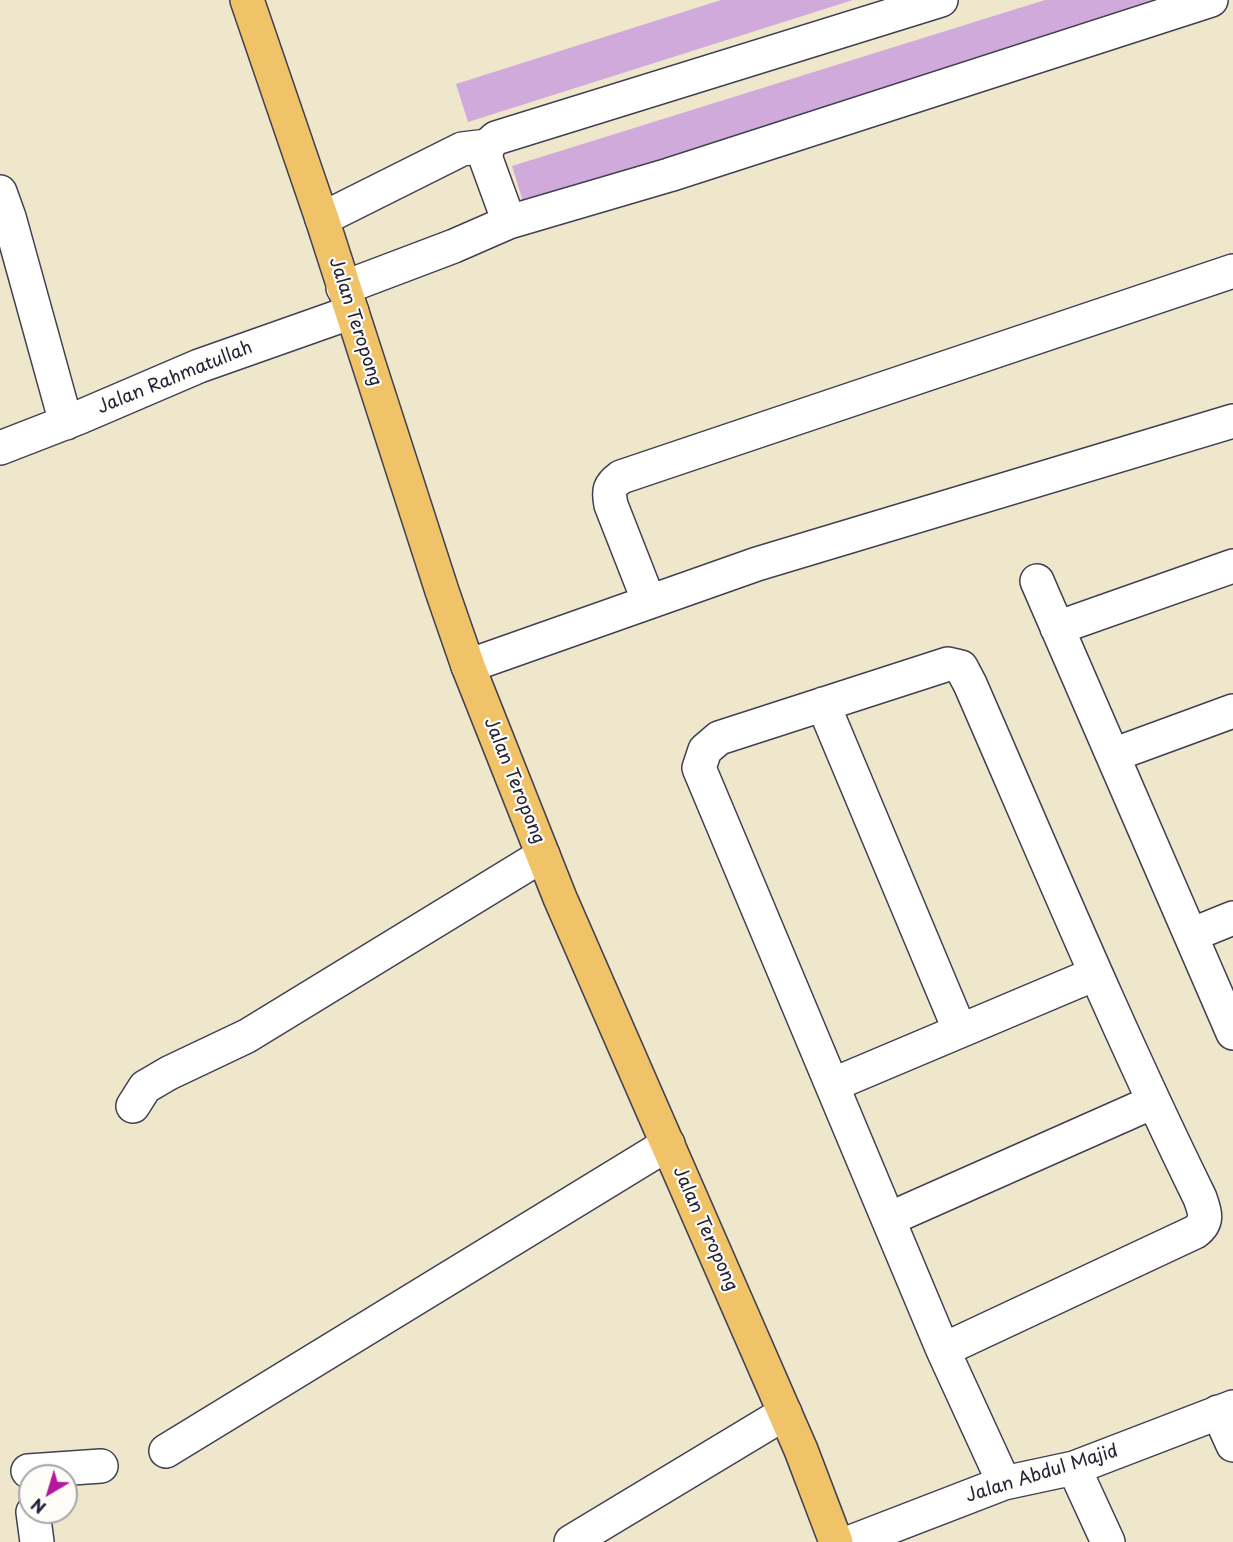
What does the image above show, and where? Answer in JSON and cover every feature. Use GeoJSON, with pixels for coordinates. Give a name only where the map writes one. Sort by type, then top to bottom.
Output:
{"type":"FeatureCollection","features":[{"type":"Feature","properties":{"kind":"main road","name":"Jalan Teropong"},"geometry":{"type":"LineString","coordinates":[[247,0],[322,219],[438,582],[468,666],[543,855],[785,1413],[836,1542]]}},
{"type":"Feature","properties":{"kind":"street"},"geometry":{"type":"LineString","coordinates":[[322,219],[462,149],[487,146],[496,138],[941,0]]}},
{"type":"Feature","properties":{"kind":"street","name":"Jalan Rahmatullah"},"geometry":{"type":"LineString","coordinates":[[0,448],[66,423],[348,300],[454,246],[509,222],[669,175],[1211,0]]}},
{"type":"Feature","properties":{"kind":"street"},"geometry":{"type":"LineString","coordinates":[[487,146],[486,159],[509,222]]}},
{"type":"Feature","properties":{"kind":"street"},"geometry":{"type":"LineString","coordinates":[[0,192],[66,423]]}},
{"type":"Feature","properties":{"kind":"street"},"geometry":{"type":"LineString","coordinates":[[649,602],[608,492],[611,485],[621,477],[1233,271]]}},
{"type":"Feature","properties":{"kind":"street"},"geometry":{"type":"LineString","coordinates":[[468,666],[758,564],[1233,421]]}},
{"type":"Feature","properties":{"kind":"street"},"geometry":{"type":"LineString","coordinates":[[1057,628],[1233,566]]}},
{"type":"Feature","properties":{"kind":"street"},"geometry":{"type":"LineString","coordinates":[[1037,581],[1233,1033]]}},
{"type":"Feature","properties":{"kind":"street"},"geometry":{"type":"LineString","coordinates":[[943,1350],[1201,1227],[1206,1215],[1095,974],[970,684],[961,667],[948,664],[719,738],[705,750],[699,768],[943,1350],[1004,1483]]}},
{"type":"Feature","properties":{"kind":"street"},"geometry":{"type":"LineString","coordinates":[[824,704],[960,1031]]}},
{"type":"Feature","properties":{"kind":"street"},"geometry":{"type":"LineString","coordinates":[[1113,755],[1233,711]]}},
{"type":"Feature","properties":{"kind":"street"},"geometry":{"type":"LineString","coordinates":[[133,1106],[145,1087],[247,1036],[543,855]]}},
{"type":"Feature","properties":{"kind":"street"},"geometry":{"type":"LineString","coordinates":[[1191,935],[1233,918]]}},
{"type":"Feature","properties":{"kind":"street"},"geometry":{"type":"LineString","coordinates":[[832,1085],[1095,974]]}},
{"type":"Feature","properties":{"kind":"street"},"geometry":{"type":"LineString","coordinates":[[889,1219],[1153,1102]]}},
{"type":"Feature","properties":{"kind":"street"},"geometry":{"type":"LineString","coordinates":[[166,1451],[668,1144]]}},
{"type":"Feature","properties":{"kind":"street"},"geometry":{"type":"LineString","coordinates":[[1225,1410],[1233,1445]]}},
{"type":"Feature","properties":{"kind":"street","name":"Jalan Abdul Majid"},"geometry":{"type":"LineString","coordinates":[[851,1542],[1004,1483],[1074,1468],[1225,1410]]}},
{"type":"Feature","properties":{"kind":"street"},"geometry":{"type":"LineString","coordinates":[[571,1542],[785,1413]]}},
{"type":"Feature","properties":{"kind":"street"},"geometry":{"type":"LineString","coordinates":[[78,1469],[101,1466]]}},
{"type":"Feature","properties":{"kind":"street"},"geometry":{"type":"LineString","coordinates":[[1074,1468],[1108,1542]]}},
{"type":"Feature","properties":{"kind":"street"},"geometry":{"type":"LineString","coordinates":[[35,1524],[37,1542]]}},
{"type":"Feature","properties":{"kind":"building"},"geometry":{"type":"Polygon","coordinates":[[[721,0],[853,0],[468,122],[456,84],[721,0]]]}},
{"type":"Feature","properties":{"kind":"building"},"geometry":{"type":"Polygon","coordinates":[[[1045,0],[1192,0],[525,208],[512,166],[1045,0]]]}}]}
